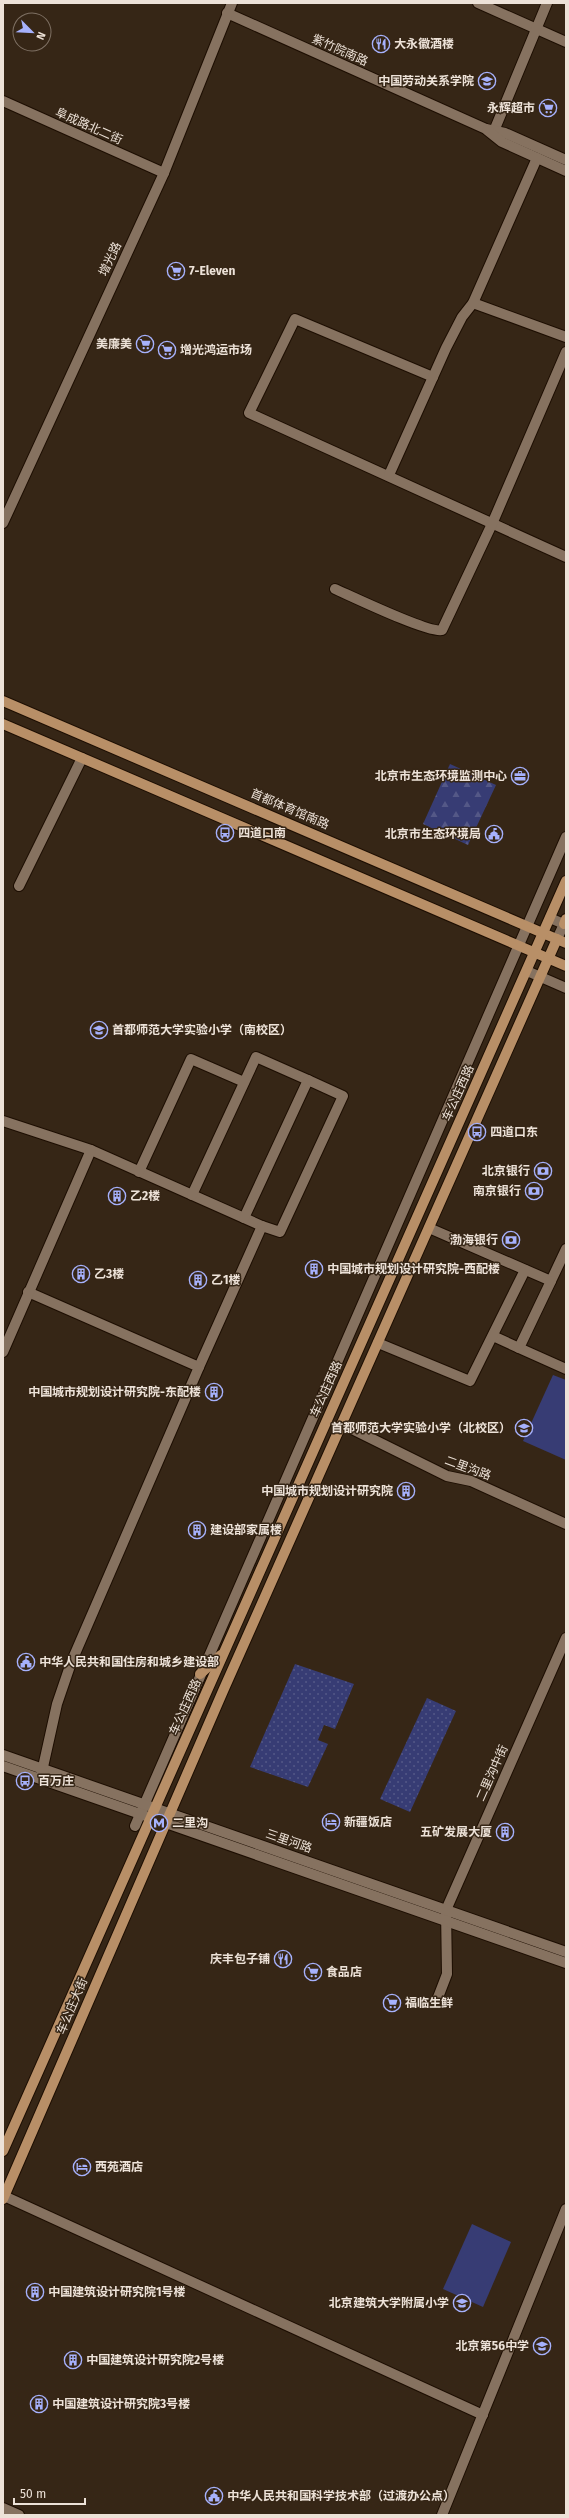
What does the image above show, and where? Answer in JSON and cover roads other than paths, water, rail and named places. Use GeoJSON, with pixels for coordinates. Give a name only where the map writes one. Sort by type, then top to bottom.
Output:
{"type":"FeatureCollection","features":[{"type":"Feature","properties":{"kind":"main road","name":"首都体育馆南路"},"geometry":{"type":"LineString","coordinates":[[3,701],[562,941]]}},
{"type":"Feature","properties":{"kind":"main road"},"geometry":{"type":"LineString","coordinates":[[3,724],[566,966]]}},
{"type":"Feature","properties":{"kind":"main road"},"geometry":{"type":"LineString","coordinates":[[543,932],[566,881]]}},
{"type":"Feature","properties":{"kind":"main road","name":"车公庄西路"},"geometry":{"type":"LineString","coordinates":[[153,1814],[543,932]]}},
{"type":"Feature","properties":{"kind":"main road"},"geometry":{"type":"LineString","coordinates":[[165,1823],[549,958],[562,941]]}},
{"type":"Feature","properties":{"kind":"main road"},"geometry":{"type":"LineString","coordinates":[[200,1674],[224,1652]]}},
{"type":"Feature","properties":{"kind":"main road","name":"车公庄大街"},"geometry":{"type":"LineString","coordinates":[[3,2150],[153,1814]]}},
{"type":"Feature","properties":{"kind":"main road","name":"车公庄大街"},"geometry":{"type":"LineString","coordinates":[[4,2198],[165,1823]]}},
{"type":"Feature","properties":{"kind":"street","name":"增光路"},"geometry":{"type":"LineString","coordinates":[[3,523],[164,174],[232,3]]}},
{"type":"Feature","properties":{"kind":"street"},"geometry":{"type":"LineString","coordinates":[[478,3],[566,42]]}},
{"type":"Feature","properties":{"kind":"street"},"geometry":{"type":"LineString","coordinates":[[490,130],[547,3]]}},
{"type":"Feature","properties":{"kind":"street","name":"紫竹院南路"},"geometry":{"type":"LineString","coordinates":[[227,13],[490,130],[505,133],[566,160]]}},
{"type":"Feature","properties":{"kind":"street","name":"阜成路北二街"},"geometry":{"type":"LineString","coordinates":[[3,101],[164,174]]}},
{"type":"Feature","properties":{"kind":"street","name":"紫竹院南路"},"geometry":{"type":"LineString","coordinates":[[490,130],[502,142],[566,171]]}},
{"type":"Feature","properties":{"kind":"street"},"geometry":{"type":"LineString","coordinates":[[389,475],[462,317],[473,303],[537,158]]}},
{"type":"Feature","properties":{"kind":"street"},"geometry":{"type":"LineString","coordinates":[[473,303],[566,337]]}},
{"type":"Feature","properties":{"kind":"street"},"geometry":{"type":"LineString","coordinates":[[433,377],[295,318],[249,413],[389,475],[492,524],[565,555]]}},
{"type":"Feature","properties":{"kind":"street"},"geometry":{"type":"LineString","coordinates":[[335,589],[420,626],[438,631],[442,630],[492,524],[566,352]]}},
{"type":"Feature","properties":{"kind":"street"},"geometry":{"type":"LineString","coordinates":[[19,886],[82,758]]}},
{"type":"Feature","properties":{"kind":"street"},"geometry":{"type":"LineString","coordinates":[[135,1826],[566,837]]}},
{"type":"Feature","properties":{"kind":"street"},"geometry":{"type":"LineString","coordinates":[[550,918],[565,922],[562,941]]}},
{"type":"Feature","properties":{"kind":"street"},"geometry":{"type":"LineString","coordinates":[[526,971],[566,988]]}},
{"type":"Feature","properties":{"kind":"street"},"geometry":{"type":"LineString","coordinates":[[3,1121],[91,1150],[139,1172],[262,1226],[280,1232],[343,1096],[256,1057],[192,1195]]}},
{"type":"Feature","properties":{"kind":"street"},"geometry":{"type":"LineString","coordinates":[[139,1172],[191,1059],[244,1082]]}},
{"type":"Feature","properties":{"kind":"street"},"geometry":{"type":"LineString","coordinates":[[244,1218],[308,1080]]}},
{"type":"Feature","properties":{"kind":"street"},"geometry":{"type":"LineString","coordinates":[[3,1352],[91,1150]]}},
{"type":"Feature","properties":{"kind":"street"},"geometry":{"type":"LineString","coordinates":[[41,1774],[58,1704],[71,1663],[262,1226]]}},
{"type":"Feature","properties":{"kind":"street"},"geometry":{"type":"LineString","coordinates":[[429,1228],[551,1281]]}},
{"type":"Feature","properties":{"kind":"street"},"geometry":{"type":"LineString","coordinates":[[519,1348],[566,1249]]}},
{"type":"Feature","properties":{"kind":"street"},"geometry":{"type":"LineString","coordinates":[[378,1343],[470,1381],[525,1270]]}},
{"type":"Feature","properties":{"kind":"street"},"geometry":{"type":"LineString","coordinates":[[28,1292],[199,1368]]}},
{"type":"Feature","properties":{"kind":"street"},"geometry":{"type":"LineString","coordinates":[[492,1336],[566,1369]]}},
{"type":"Feature","properties":{"kind":"street","name":"二里沟路"},"geometry":{"type":"LineString","coordinates":[[342,1424],[448,1476],[471,1481],[566,1524]]}},
{"type":"Feature","properties":{"kind":"street","name":"二里沟中街"},"geometry":{"type":"LineString","coordinates":[[437,2000],[447,1974],[446,1910],[566,1638]]}},
{"type":"Feature","properties":{"kind":"street","name":"三里河路"},"geometry":{"type":"LineString","coordinates":[[3,1755],[41,1774],[141,1810],[153,1814],[170,1814],[566,1952]]}},
{"type":"Feature","properties":{"kind":"street","name":"三里河路"},"geometry":{"type":"LineString","coordinates":[[3,1766],[41,1774]]}},
{"type":"Feature","properties":{"kind":"street","name":"三里河路"},"geometry":{"type":"LineString","coordinates":[[153,1814],[165,1823],[566,1963]]}},
{"type":"Feature","properties":{"kind":"street"},"geometry":{"type":"LineString","coordinates":[[4,2198],[483,2415]]}},
{"type":"Feature","properties":{"kind":"street"},"geometry":{"type":"LineString","coordinates":[[442,2515],[566,2209]]}},
{"type":"Feature","properties":{"kind":"street"},"geometry":{"type":"LineString","coordinates":[[3,2508],[19,2515]]}},
{"type":"Feature","properties":{"kind":"place","name":"大永徽酒楼"},"geometry":{"type":"Point","coordinates":[381,44]}},
{"type":"Feature","properties":{"kind":"place","name":"中国劳动关系学院"},"geometry":{"type":"Point","coordinates":[487,81]}},
{"type":"Feature","properties":{"kind":"place","name":"永辉超市"},"geometry":{"type":"Point","coordinates":[548,108]}},
{"type":"Feature","properties":{"kind":"place","name":"7-Eleven"},"geometry":{"type":"Point","coordinates":[176,271]}},
{"type":"Feature","properties":{"kind":"place","name":"美廉美"},"geometry":{"type":"Point","coordinates":[145,344]}},
{"type":"Feature","properties":{"kind":"place","name":"增光鸿运市场"},"geometry":{"type":"Point","coordinates":[167,350]}},
{"type":"Feature","properties":{"kind":"place","name":"北京市生态环境监测中心"},"geometry":{"type":"Point","coordinates":[520,776]}},
{"type":"Feature","properties":{"kind":"place","name":"四道口南"},"geometry":{"type":"Point","coordinates":[225,833]}},
{"type":"Feature","properties":{"kind":"place","name":"北京市生态环境局"},"geometry":{"type":"Point","coordinates":[494,834]}},
{"type":"Feature","properties":{"kind":"place","name":"首都师范大学实验小学（南校区）"},"geometry":{"type":"Point","coordinates":[99,1030]}},
{"type":"Feature","properties":{"kind":"place","name":"四道口东"},"geometry":{"type":"Point","coordinates":[477,1132]}},
{"type":"Feature","properties":{"kind":"place","name":"北京银行"},"geometry":{"type":"Point","coordinates":[543,1171]}},
{"type":"Feature","properties":{"kind":"place","name":"南京银行"},"geometry":{"type":"Point","coordinates":[534,1191]}},
{"type":"Feature","properties":{"kind":"place","name":"乙2楼"},"geometry":{"type":"Point","coordinates":[117,1196]}},
{"type":"Feature","properties":{"kind":"place","name":"渤海银行"},"geometry":{"type":"Point","coordinates":[511,1240]}},
{"type":"Feature","properties":{"kind":"place","name":"中国城市规划设计研究院-西配楼"},"geometry":{"type":"Point","coordinates":[314,1269]}},
{"type":"Feature","properties":{"kind":"place","name":"乙3楼"},"geometry":{"type":"Point","coordinates":[81,1274]}},
{"type":"Feature","properties":{"kind":"place","name":"乙1楼"},"geometry":{"type":"Point","coordinates":[198,1280]}},
{"type":"Feature","properties":{"kind":"place","name":"中国城市规划设计研究院-东配楼"},"geometry":{"type":"Point","coordinates":[214,1392]}},
{"type":"Feature","properties":{"kind":"place","name":"首都师范大学实验小学（北校区）"},"geometry":{"type":"Point","coordinates":[524,1428]}},
{"type":"Feature","properties":{"kind":"place","name":"中国城市规划设计研究院"},"geometry":{"type":"Point","coordinates":[406,1491]}},
{"type":"Feature","properties":{"kind":"place","name":"建设部家属楼"},"geometry":{"type":"Point","coordinates":[197,1530]}},
{"type":"Feature","properties":{"kind":"place","name":"中华人民共和国住房和城乡建设部"},"geometry":{"type":"Point","coordinates":[26,1662]}},
{"type":"Feature","properties":{"kind":"place","name":"百万庄"},"geometry":{"type":"Point","coordinates":[25,1781]}},
{"type":"Feature","properties":{"kind":"place","name":"新疆饭店"},"geometry":{"type":"Point","coordinates":[331,1822]}},
{"type":"Feature","properties":{"kind":"place","name":"二里沟"},"geometry":{"type":"Point","coordinates":[159,1823]}},
{"type":"Feature","properties":{"kind":"place","name":"五矿发展大厦"},"geometry":{"type":"Point","coordinates":[505,1832]}},
{"type":"Feature","properties":{"kind":"place","name":"庆丰包子铺"},"geometry":{"type":"Point","coordinates":[283,1959]}},
{"type":"Feature","properties":{"kind":"place","name":"食品店"},"geometry":{"type":"Point","coordinates":[313,1972]}},
{"type":"Feature","properties":{"kind":"place","name":"福临生鲜"},"geometry":{"type":"Point","coordinates":[392,2003]}},
{"type":"Feature","properties":{"kind":"place","name":"西苑酒店"},"geometry":{"type":"Point","coordinates":[82,2167]}},
{"type":"Feature","properties":{"kind":"place","name":"中国建筑设计研究院1号楼"},"geometry":{"type":"Point","coordinates":[35,2292]}},
{"type":"Feature","properties":{"kind":"place","name":"北京建筑大学附属小学"},"geometry":{"type":"Point","coordinates":[462,2303]}},
{"type":"Feature","properties":{"kind":"place","name":"北京第56中学"},"geometry":{"type":"Point","coordinates":[542,2346]}},
{"type":"Feature","properties":{"kind":"place","name":"中国建筑设计研究院2号楼"},"geometry":{"type":"Point","coordinates":[73,2360]}},
{"type":"Feature","properties":{"kind":"place","name":"中国建筑设计研究院3号楼"},"geometry":{"type":"Point","coordinates":[39,2404]}},
{"type":"Feature","properties":{"kind":"place","name":"中华人民共和国科学技术部（过渡办公点）"},"geometry":{"type":"Point","coordinates":[214,2496]}}]}
